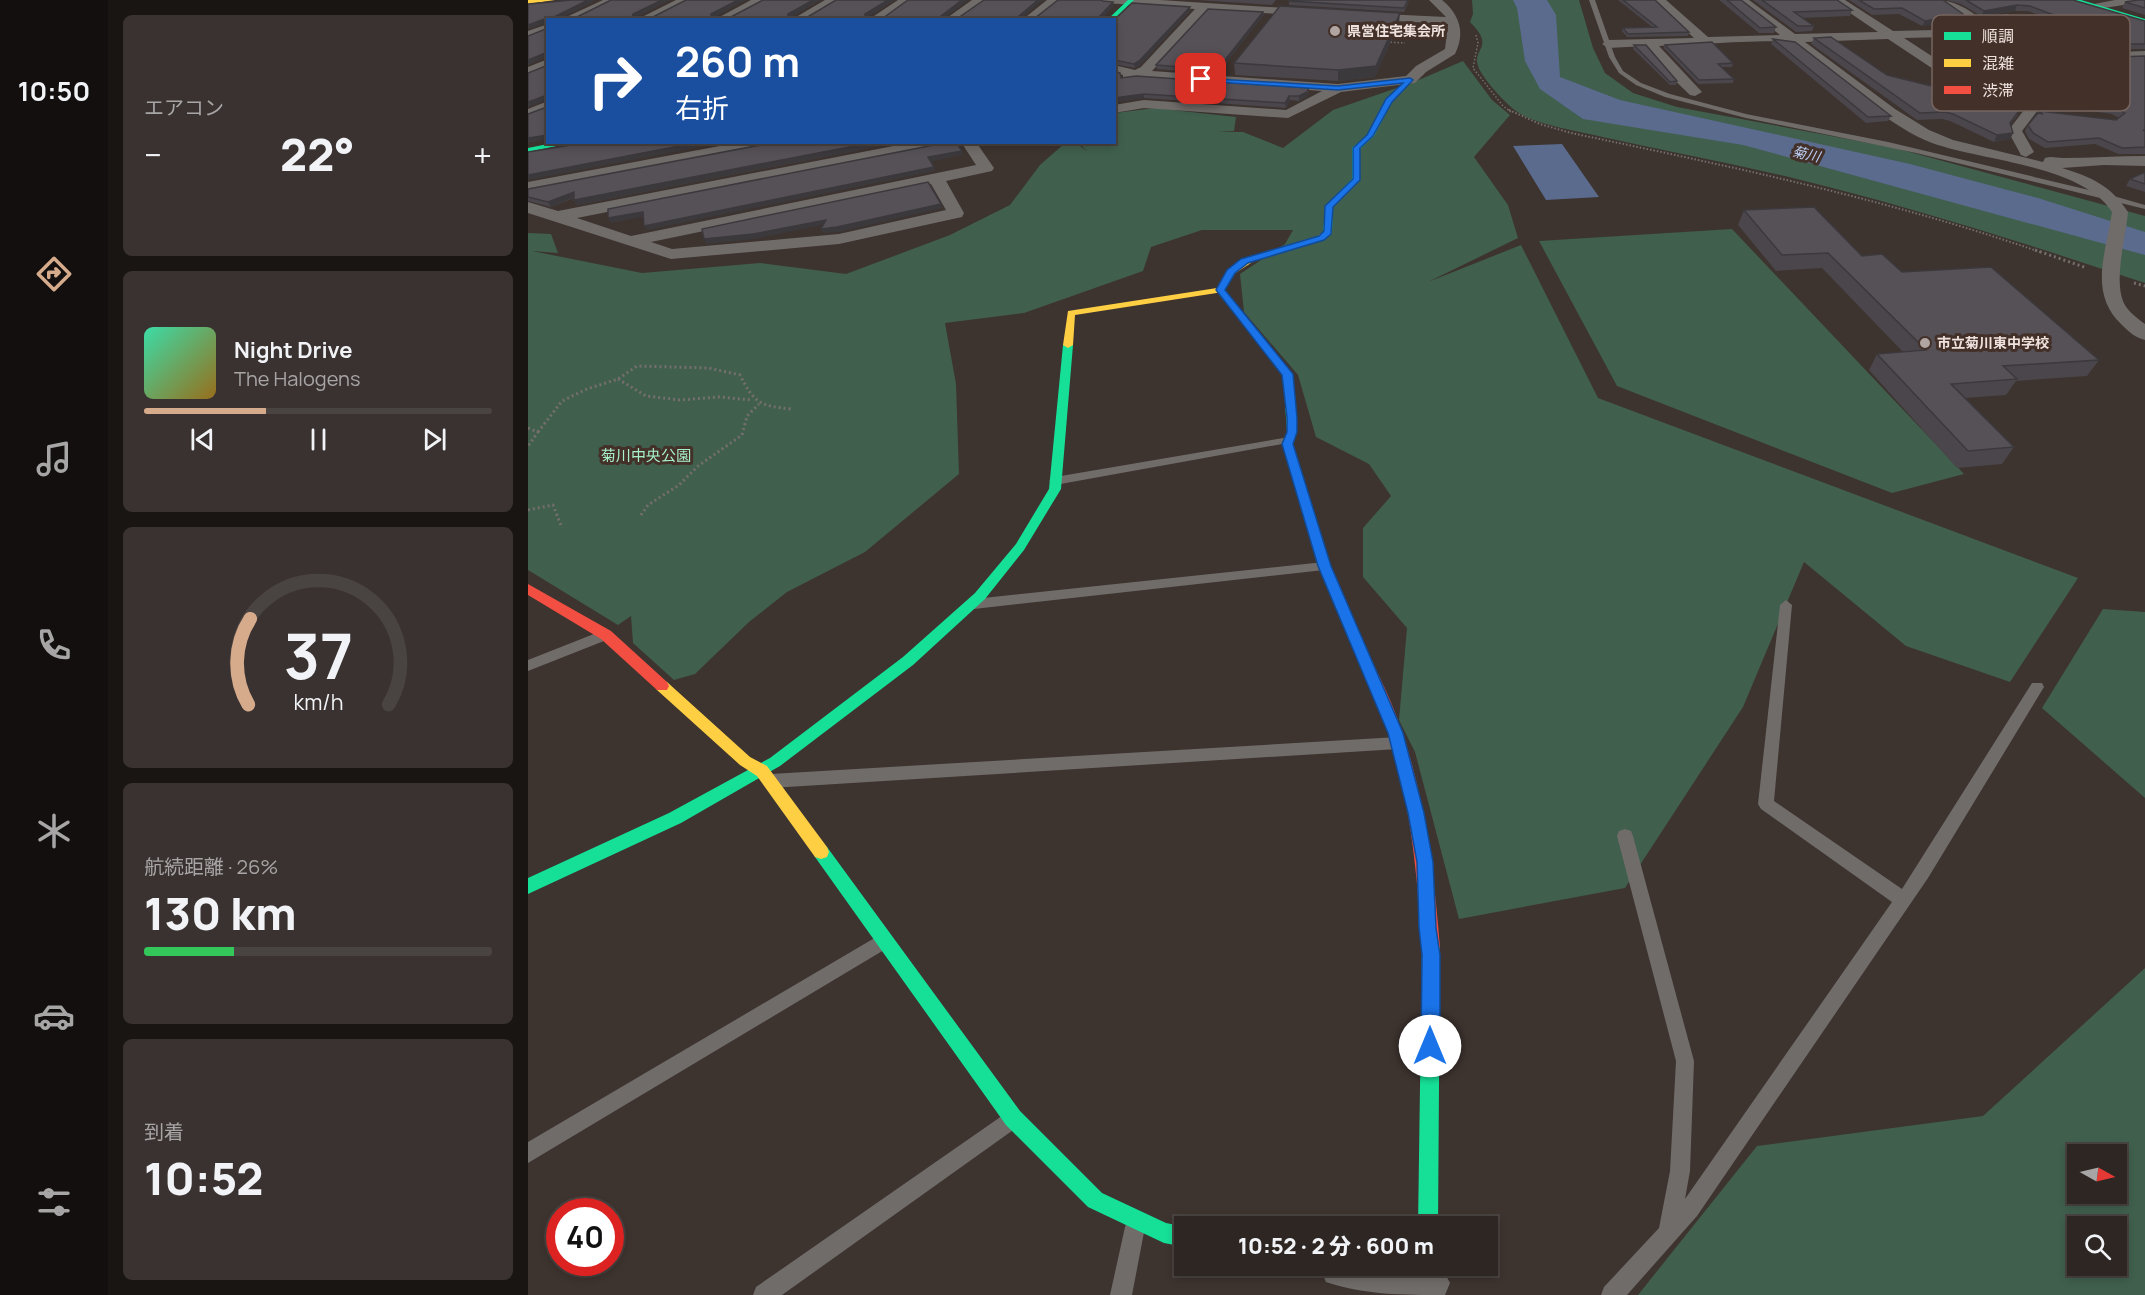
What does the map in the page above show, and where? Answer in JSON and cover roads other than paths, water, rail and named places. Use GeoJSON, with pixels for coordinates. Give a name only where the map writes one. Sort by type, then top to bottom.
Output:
{"type":"FeatureCollection","features":[{"type":"Feature","properties":{"kind":"street"},"geometry":{"type":"LineString","coordinates":[[528,2],[552,0]]}},
{"type":"Feature","properties":{"kind":"street"},"geometry":{"type":"LineString","coordinates":[[571,18],[612,0]]}},
{"type":"Feature","properties":{"kind":"street"},"geometry":{"type":"LineString","coordinates":[[646,18],[685,0]]}},
{"type":"Feature","properties":{"kind":"street"},"geometry":{"type":"LineString","coordinates":[[724,18],[760,0]]}},
{"type":"Feature","properties":{"kind":"street"},"geometry":{"type":"LineString","coordinates":[[801,18],[833,0]]}},
{"type":"Feature","properties":{"kind":"street"},"geometry":{"type":"LineString","coordinates":[[877,18],[906,0]]}},
{"type":"Feature","properties":{"kind":"street"},"geometry":{"type":"LineString","coordinates":[[953,18],[980,0]]}},
{"type":"Feature","properties":{"kind":"street"},"geometry":{"type":"LineString","coordinates":[[1030,18],[1053,0]]}},
{"type":"Feature","properties":{"kind":"street"},"geometry":{"type":"LineString","coordinates":[[1105,0],[1331,14]]}},
{"type":"Feature","properties":{"kind":"street"},"geometry":{"type":"LineString","coordinates":[[1263,26],[1284,0]]}},
{"type":"Feature","properties":{"kind":"street"},"geometry":{"type":"LineString","coordinates":[[528,886],[765,776],[929,645],[973,604],[1010,561],[1055,489],[1071,313],[1220,290],[1227,282],[1231,272],[1245,261],[1322,238],[1328,232],[1329,206],[1356,180],[1356,148],[1370,136],[1389,101],[1421,69],[1451,51],[1454,21],[1450,12],[1435,0]]}},
{"type":"Feature","properties":{"kind":"street"},"geometry":{"type":"LineString","coordinates":[[1659,0],[1705,41]]}},
{"type":"Feature","properties":{"kind":"street"},"geometry":{"type":"LineString","coordinates":[[1742,0],[1790,38],[1920,132],[1960,147],[2062,172],[2094,186],[2114,200],[2120,213],[2112,274],[2112,300],[2133,326],[2145,334]]}},
{"type":"Feature","properties":{"kind":"street"},"geometry":{"type":"LineString","coordinates":[[1837,0],[1932,62]]}},
{"type":"Feature","properties":{"kind":"street"},"geometry":{"type":"LineString","coordinates":[[1943,0],[1968,15]]}},
{"type":"Feature","properties":{"kind":"street"},"geometry":{"type":"LineString","coordinates":[[2075,0],[2126,15]]}},
{"type":"Feature","properties":{"kind":"street"},"geometry":{"type":"LineString","coordinates":[[2098,6],[2136,0]]}},
{"type":"Feature","properties":{"kind":"street"},"geometry":{"type":"LineString","coordinates":[[1112,18],[1131,1]]}},
{"type":"Feature","properties":{"kind":"street"},"geometry":{"type":"LineString","coordinates":[[1116,79],[1146,70],[1204,6]]}},
{"type":"Feature","properties":{"kind":"street"},"geometry":{"type":"LineString","coordinates":[[1353,15],[1454,21]]}},
{"type":"Feature","properties":{"kind":"street"},"geometry":{"type":"LineString","coordinates":[[2130,16],[2145,21]]}},
{"type":"Feature","properties":{"kind":"street"},"geometry":{"type":"LineString","coordinates":[[530,34],[546,28]]}},
{"type":"Feature","properties":{"kind":"street"},"geometry":{"type":"LineString","coordinates":[[1608,44],[1932,33]]}},
{"type":"Feature","properties":{"kind":"street"},"geometry":{"type":"LineString","coordinates":[[530,34],[546,34]]}},
{"type":"Feature","properties":{"kind":"street"},"geometry":{"type":"LineString","coordinates":[[1650,43],[1670,68],[1695,92]]}},
{"type":"Feature","properties":{"kind":"street"},"geometry":{"type":"LineString","coordinates":[[2130,56],[2145,55]]}},
{"type":"Feature","properties":{"kind":"street"},"geometry":{"type":"LineString","coordinates":[[528,72],[546,64]]}},
{"type":"Feature","properties":{"kind":"street"},"geometry":{"type":"LineString","coordinates":[[1222,80],[1233,67]]}},
{"type":"Feature","properties":{"kind":"street"},"geometry":{"type":"LineString","coordinates":[[1116,69],[1137,74],[1338,88],[1410,80]]}},
{"type":"Feature","properties":{"kind":"street"},"geometry":{"type":"LineString","coordinates":[[1116,109],[1144,104],[1288,114],[1338,88]]}},
{"type":"Feature","properties":{"kind":"street"},"geometry":{"type":"LineString","coordinates":[[528,114],[546,106]]}},
{"type":"Feature","properties":{"kind":"street"},"geometry":{"type":"LineString","coordinates":[[2026,153],[2015,131],[2033,111]]}},
{"type":"Feature","properties":{"kind":"street"},"geometry":{"type":"LineString","coordinates":[[528,150],[566,144]]}},
{"type":"Feature","properties":{"kind":"street"},"geometry":{"type":"LineString","coordinates":[[528,187],[757,144]]}},
{"type":"Feature","properties":{"kind":"street"},"geometry":{"type":"LineString","coordinates":[[558,216],[825,158],[926,144]]}},
{"type":"Feature","properties":{"kind":"street"},"geometry":{"type":"LineString","coordinates":[[630,241],[986,168],[969,144]]}},
{"type":"Feature","properties":{"kind":"street"},"geometry":{"type":"LineString","coordinates":[[1960,147],[2026,153],[2040,159],[2061,163],[2145,161]]}},
{"type":"Feature","properties":{"kind":"street"},"geometry":{"type":"LineString","coordinates":[[2089,161],[2134,176]]}},
{"type":"Feature","properties":{"kind":"street"},"geometry":{"type":"LineString","coordinates":[[528,207],[671,254],[839,239],[956,213],[936,178]]}},
{"type":"Feature","properties":{"kind":"street"},"geometry":{"type":"LineString","coordinates":[[1220,290],[1287,374],[1292,418],[1292,432],[1289,440],[1290,456],[1324,566],[1398,743],[1416,813],[1425,862],[1431,955],[1428,1216]]}},
{"type":"Feature","properties":{"kind":"street"},"geometry":{"type":"LineString","coordinates":[[528,589],[606,634],[765,776],[1013,1118],[1095,1200],[1136,1222],[1174,1235]]}},
{"type":"Feature","properties":{"kind":"street"},"geometry":{"type":"LineString","coordinates":[[1399,1276],[1428,1281]]}},
{"type":"Feature","properties":{"kind":"lane"},"geometry":{"type":"LineString","coordinates":[[1592,0],[1608,44],[1621,71],[1632,81],[1670,96],[1714,108],[1886,144],[2145,207]]}},
{"type":"Feature","properties":{"kind":"lane"},"geometry":{"type":"LineString","coordinates":[[1055,481],[1289,440]]}},
{"type":"Feature","properties":{"kind":"lane"},"geometry":{"type":"LineString","coordinates":[[973,604],[1324,566]]}},
{"type":"Feature","properties":{"kind":"lane"},"geometry":{"type":"LineString","coordinates":[[1786,605],[1766,804],[1904,900]]}},
{"type":"Feature","properties":{"kind":"lane"},"geometry":{"type":"LineString","coordinates":[[528,666],[606,634]]}},
{"type":"Feature","properties":{"kind":"lane"},"geometry":{"type":"LineString","coordinates":[[1612,1295],[1690,1209],[1904,900],[2037,687]]}},
{"type":"Feature","properties":{"kind":"lane"},"geometry":{"type":"LineString","coordinates":[[765,776],[1398,743]]}},
{"type":"Feature","properties":{"kind":"lane"},"geometry":{"type":"LineString","coordinates":[[1625,836],[1685,1061],[1680,1172],[1668,1235]]}},
{"type":"Feature","properties":{"kind":"lane"},"geometry":{"type":"LineString","coordinates":[[528,1153],[885,940]]}},
{"type":"Feature","properties":{"kind":"lane"},"geometry":{"type":"LineString","coordinates":[[764,1295],[1013,1118]]}},
{"type":"Feature","properties":{"kind":"lane"},"geometry":{"type":"LineString","coordinates":[[1121,1295],[1136,1222]]}},
{"type":"Feature","properties":{"kind":"water","name":"菊川"},"geometry":{"type":"Polygon","coordinates":[[[1513,0],[1547,0],[1556,15],[1560,77],[1620,100],[1910,164],[2038,198],[2145,232],[2145,255],[1743,145],[1583,119],[1540,89],[1525,61],[1517,8],[1513,0]]]}},
{"type":"Feature","properties":{"kind":"water"},"geometry":{"type":"Polygon","coordinates":[[[1562,144],[1599,197],[1546,200],[1513,146],[1562,144]]]}},
{"type":"Feature","properties":{"kind":"place","name":"県営住宅集会所"},"geometry":{"type":"Point","coordinates":[1335,31]}},
{"type":"Feature","properties":{"kind":"place","name":"市立菊川東中学校"},"geometry":{"type":"Point","coordinates":[1925,343]}},
{"type":"Feature","properties":{"kind":"park label","name":"菊川中央公園"},"geometry":{"type":"Point","coordinates":[646,456]}}]}
